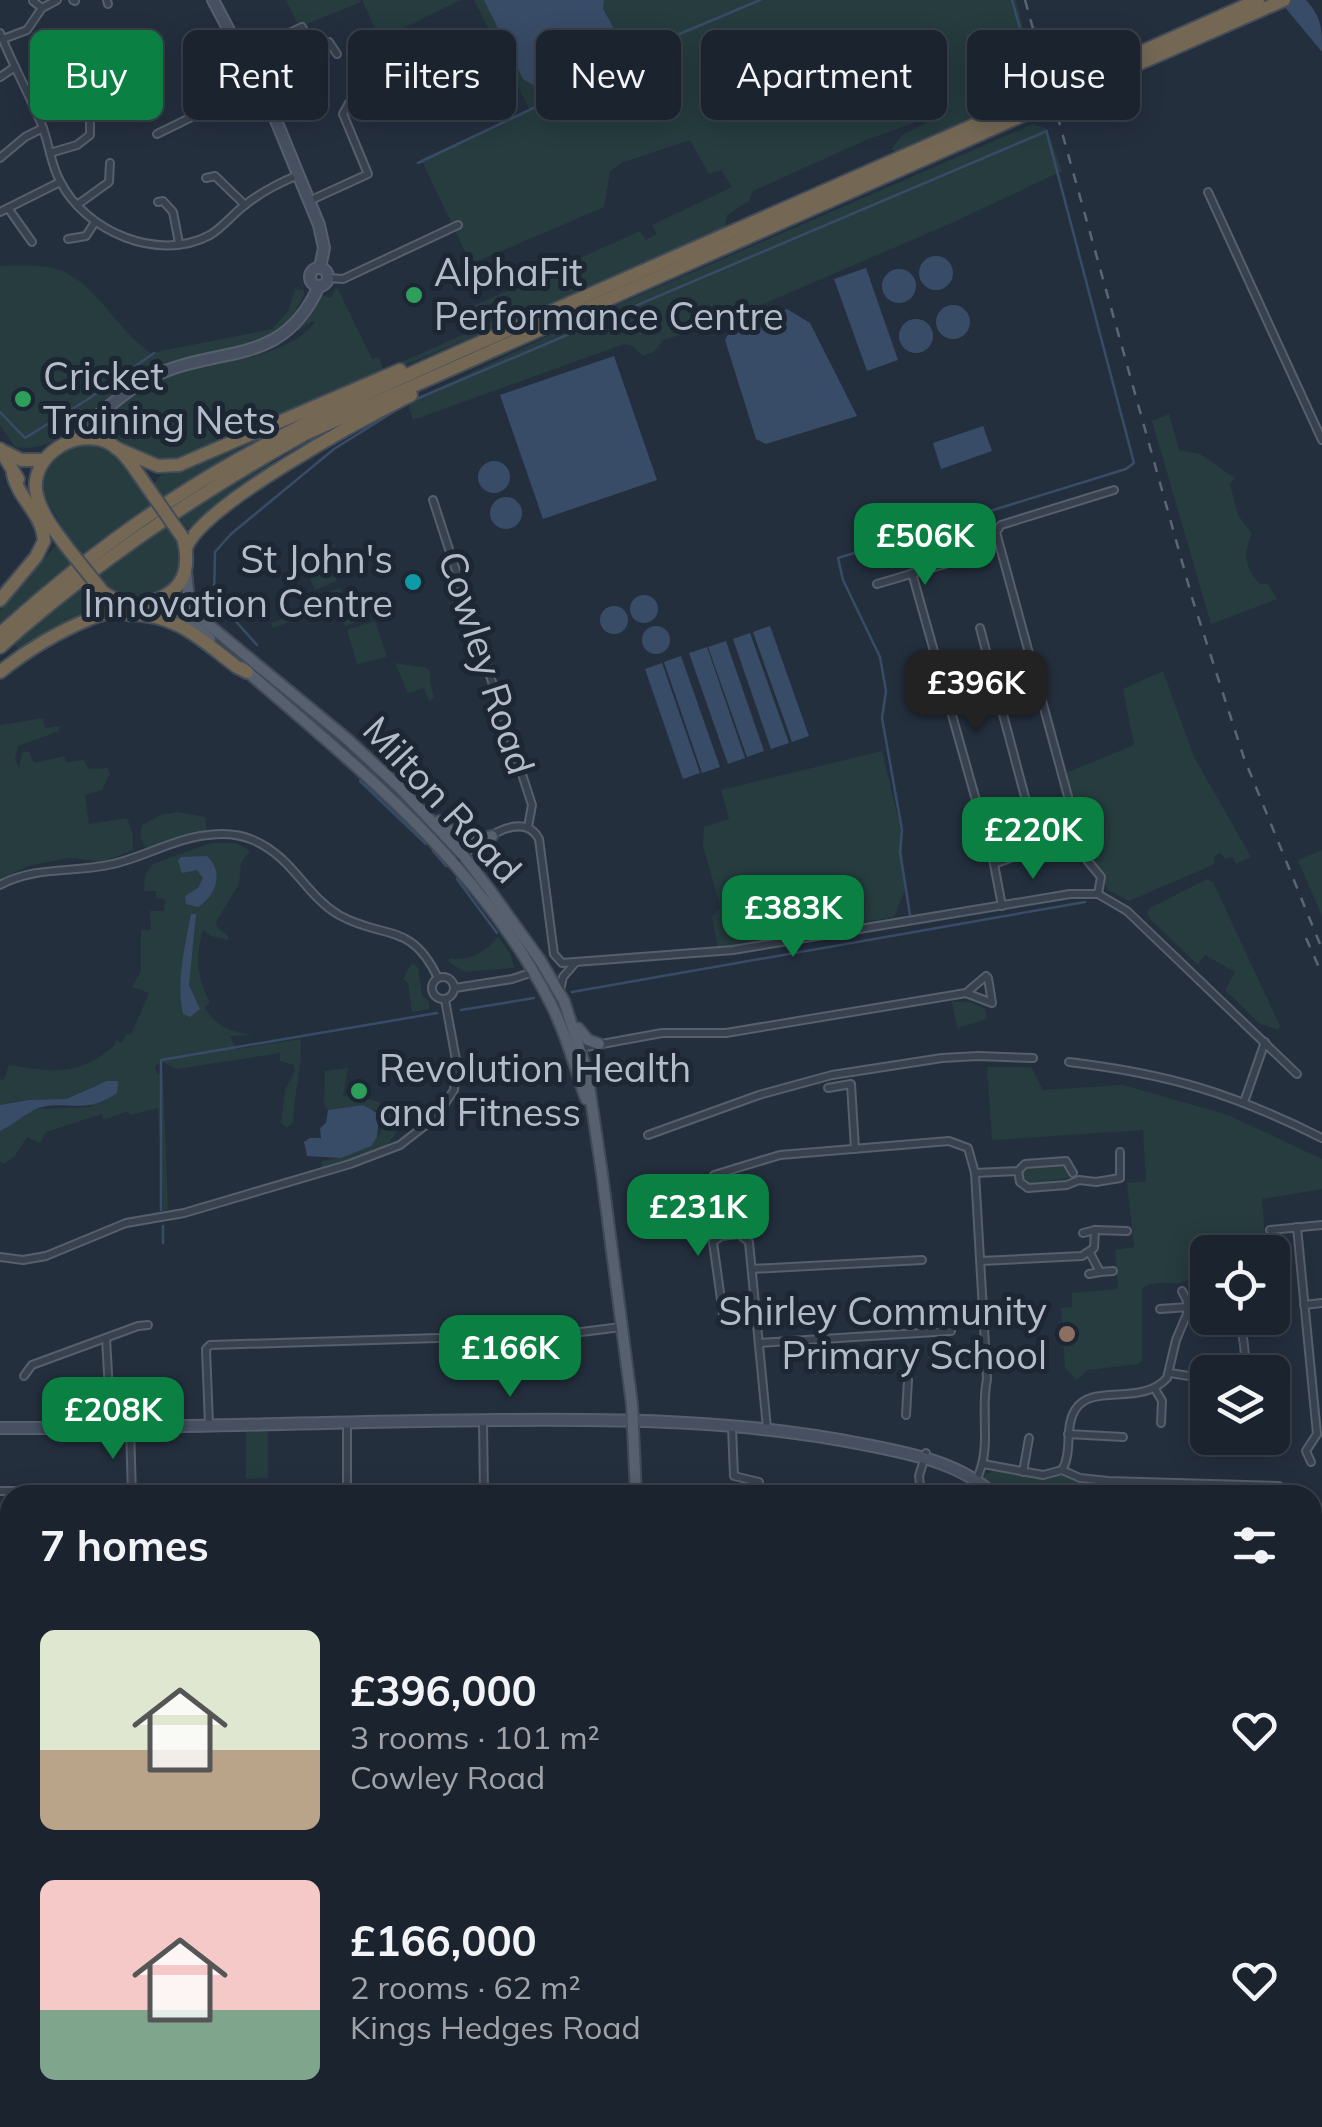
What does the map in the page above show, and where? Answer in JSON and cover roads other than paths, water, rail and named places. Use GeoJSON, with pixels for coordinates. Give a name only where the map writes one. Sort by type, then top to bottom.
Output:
{"type":"FeatureCollection","features":[{"type":"Feature","properties":{"kind":"highway"},"geometry":{"type":"LineString","coordinates":[[1140,57],[1253,6],[1284,0]]}},
{"type":"Feature","properties":{"kind":"highway"},"geometry":{"type":"LineString","coordinates":[[0,634],[105,548],[235,462],[342,406],[999,120]]}},
{"type":"Feature","properties":{"kind":"highway"},"geometry":{"type":"LineString","coordinates":[[0,647],[112,554],[223,480],[319,428],[1001,120]]}},
{"type":"Feature","properties":{"kind":"highway"},"geometry":{"type":"LineString","coordinates":[[44,513],[36,482],[44,460],[60,446],[92,438],[158,466],[179,465],[430,358],[499,335]]}},
{"type":"Feature","properties":{"kind":"highway"},"geometry":{"type":"LineString","coordinates":[[185,543],[199,526],[270,476],[359,422],[456,372],[473,358]]}},
{"type":"Feature","properties":{"kind":"highway"},"geometry":{"type":"LineString","coordinates":[[0,672],[92,618],[150,604],[174,590],[185,568],[185,543],[148,488],[112,445]]}},
{"type":"Feature","properties":{"kind":"highway"},"geometry":{"type":"LineString","coordinates":[[0,449],[21,460],[44,460]]}},
{"type":"Feature","properties":{"kind":"highway"},"geometry":{"type":"LineString","coordinates":[[0,449],[13,474],[103,592],[119,602],[150,604]]}},
{"type":"Feature","properties":{"kind":"highway"},"geometry":{"type":"LineString","coordinates":[[0,604],[44,540],[40,520],[15,484],[13,474]]}},
{"type":"Feature","properties":{"kind":"highway"},"geometry":{"type":"LineString","coordinates":[[0,604],[48,553],[55,537],[54,528]]}},
{"type":"Feature","properties":{"kind":"highway"},"geometry":{"type":"LineString","coordinates":[[36,649],[100,620],[126,614],[154,615],[178,623],[248,672]]}},
{"type":"Feature","properties":{"kind":"main road","name":"Milton Road"},"geometry":{"type":"LineString","coordinates":[[185,568],[189,601],[198,616],[346,738],[400,788],[508,914],[568,1010],[585,1049],[634,1420],[636,1485]]}},
{"type":"Feature","properties":{"kind":"main road","name":"Milton Road"},"geometry":{"type":"LineString","coordinates":[[150,604],[170,606],[358,766],[459,859],[585,1049],[583,1089],[593,1119]]}},
{"type":"Feature","properties":{"kind":"main road"},"geometry":{"type":"LineString","coordinates":[[400,788],[458,837],[468,841],[492,836]]}},
{"type":"Feature","properties":{"kind":"main road"},"geometry":{"type":"LineString","coordinates":[[508,914],[532,957],[533,971]]}},
{"type":"Feature","properties":{"kind":"main road"},"geometry":{"type":"LineString","coordinates":[[568,1010],[585,1049]]}},
{"type":"Feature","properties":{"kind":"street"},"geometry":{"type":"LineString","coordinates":[[30,97],[1,36],[27,30],[42,8],[57,0]]}},
{"type":"Feature","properties":{"kind":"street"},"geometry":{"type":"LineString","coordinates":[[213,0],[229,30]]}},
{"type":"Feature","properties":{"kind":"street"},"geometry":{"type":"LineString","coordinates":[[33,1],[42,8]]}},
{"type":"Feature","properties":{"kind":"street"},"geometry":{"type":"LineString","coordinates":[[328,42],[338,54]]}},
{"type":"Feature","properties":{"kind":"street"},"geometry":{"type":"LineString","coordinates":[[0,77],[16,67]]}},
{"type":"Feature","properties":{"kind":"street"},"geometry":{"type":"LineString","coordinates":[[308,202],[368,174],[344,114],[348,105]]}},
{"type":"Feature","properties":{"kind":"street"},"geometry":{"type":"LineString","coordinates":[[40,120],[60,182],[77,206],[95,222],[129,239],[156,245],[210,235],[245,205],[298,174]]}},
{"type":"Feature","properties":{"kind":"street"},"geometry":{"type":"LineString","coordinates":[[50,153],[90,135],[90,120]]}},
{"type":"Feature","properties":{"kind":"street"},"geometry":{"type":"LineString","coordinates":[[157,134],[185,120]]}},
{"type":"Feature","properties":{"kind":"street"},"geometry":{"type":"LineString","coordinates":[[274,120],[323,237],[320,268],[310,275],[312,283],[349,276],[458,225]]}},
{"type":"Feature","properties":{"kind":"street"},"geometry":{"type":"LineString","coordinates":[[0,158],[43,128]]}},
{"type":"Feature","properties":{"kind":"street"},"geometry":{"type":"LineString","coordinates":[[77,206],[106,185],[114,172],[110,162]]}},
{"type":"Feature","properties":{"kind":"street"},"geometry":{"type":"LineString","coordinates":[[206,178],[220,179],[245,205]]}},
{"type":"Feature","properties":{"kind":"street"},"geometry":{"type":"LineString","coordinates":[[32,236],[4,210],[60,182]]}},
{"type":"Feature","properties":{"kind":"street"},"geometry":{"type":"LineString","coordinates":[[1208,192],[1322,440]]}},
{"type":"Feature","properties":{"kind":"street"},"geometry":{"type":"LineString","coordinates":[[158,202],[163,201],[173,212],[179,243]]}},
{"type":"Feature","properties":{"kind":"street"},"geometry":{"type":"LineString","coordinates":[[68,239],[86,239],[95,222]]}},
{"type":"Feature","properties":{"kind":"street"},"geometry":{"type":"LineString","coordinates":[[60,446],[126,392],[155,375],[257,348],[286,335],[306,315],[324,282],[326,271],[320,268]]}},
{"type":"Feature","properties":{"kind":"street"},"geometry":{"type":"LineString","coordinates":[[105,413],[103,429],[112,445]]}},
{"type":"Feature","properties":{"kind":"street"},"geometry":{"type":"LineString","coordinates":[[1098,894],[1101,877],[1087,860],[1082,846],[996,532],[1001,524],[1114,490]]}},
{"type":"Feature","properties":{"kind":"street","name":"Cowley Road"},"geometry":{"type":"LineString","coordinates":[[433,500],[532,805],[528,826],[540,840],[554,954],[565,964],[576,962]]}},
{"type":"Feature","properties":{"kind":"street"},"geometry":{"type":"LineString","coordinates":[[876,584],[964,558]]}},
{"type":"Feature","properties":{"kind":"street"},"geometry":{"type":"LineString","coordinates":[[912,573],[994,864],[1002,906]]}},
{"type":"Feature","properties":{"kind":"street"},"geometry":{"type":"LineString","coordinates":[[980,628],[1029,812],[1027,842],[1021,854],[994,864]]}},
{"type":"Feature","properties":{"kind":"street"},"geometry":{"type":"LineString","coordinates":[[459,859],[492,836],[513,827],[528,826]]}},
{"type":"Feature","properties":{"kind":"street"},"geometry":{"type":"LineString","coordinates":[[0,885],[33,873],[109,865],[201,836],[240,836],[280,856],[338,914],[406,938],[424,952],[438,978]]}},
{"type":"Feature","properties":{"kind":"street"},"geometry":{"type":"LineString","coordinates":[[559,994],[562,977],[576,962],[734,950],[1070,894],[1098,894],[1127,911],[1297,1074]]}},
{"type":"Feature","properties":{"kind":"street"},"geometry":{"type":"LineString","coordinates":[[454,988],[515,978],[533,971],[548,975]]}},
{"type":"Feature","properties":{"kind":"street"},"geometry":{"type":"LineString","coordinates":[[585,1049],[662,1034],[726,1033],[966,992],[986,976],[992,1003],[966,992]]}},
{"type":"Feature","properties":{"kind":"street"},"geometry":{"type":"LineString","coordinates":[[438,978],[449,978],[454,988],[453,995],[444,1000]]}},
{"type":"Feature","properties":{"kind":"street"},"geometry":{"type":"LineString","coordinates":[[438,978],[432,994],[444,1000]]}},
{"type":"Feature","properties":{"kind":"street"},"geometry":{"type":"LineString","coordinates":[[515,978],[542,988]]}},
{"type":"Feature","properties":{"kind":"street"},"geometry":{"type":"LineString","coordinates":[[0,1257],[23,1260],[46,1256],[126,1223],[216,1204],[400,1145],[436,1117],[454,1090],[457,1065],[444,1000]]}},
{"type":"Feature","properties":{"kind":"street"},"geometry":{"type":"LineString","coordinates":[[1244,1102],[1265,1042]]}},
{"type":"Feature","properties":{"kind":"street"},"geometry":{"type":"LineString","coordinates":[[648,1135],[759,1095],[832,1075],[942,1058],[1033,1058]]}},
{"type":"Feature","properties":{"kind":"street"},"geometry":{"type":"LineString","coordinates":[[1070,1062],[1183,1080],[1244,1102],[1322,1138]]}},
{"type":"Feature","properties":{"kind":"street"},"geometry":{"type":"LineString","coordinates":[[828,1088],[851,1084],[854,1149]]}},
{"type":"Feature","properties":{"kind":"street"},"geometry":{"type":"LineString","coordinates":[[714,1175],[780,1155],[959,1142],[972,1154],[987,1379],[983,1396],[983,1464],[976,1478]]}},
{"type":"Feature","properties":{"kind":"street"},"geometry":{"type":"LineString","coordinates":[[1018,1171],[1020,1182],[1028,1188],[1062,1186],[1079,1180],[1122,1180],[1120,1152]]}},
{"type":"Feature","properties":{"kind":"street"},"geometry":{"type":"LineString","coordinates":[[975,1173],[1018,1171],[1024,1164],[1070,1159],[1074,1173]]}},
{"type":"Feature","properties":{"kind":"street"},"geometry":{"type":"LineString","coordinates":[[1270,1230],[1322,1224]]}},
{"type":"Feature","properties":{"kind":"street"},"geometry":{"type":"LineString","coordinates":[[1297,1227],[1319,1434],[1306,1452],[1311,1462]]}},
{"type":"Feature","properties":{"kind":"street"},"geometry":{"type":"LineString","coordinates":[[980,1261],[1034,1256],[1073,1258],[1090,1253],[1095,1246],[1095,1230]]}},
{"type":"Feature","properties":{"kind":"street"},"geometry":{"type":"LineString","coordinates":[[1083,1233],[1127,1230]]}},
{"type":"Feature","properties":{"kind":"street"},"geometry":{"type":"LineString","coordinates":[[723,1314],[713,1246],[715,1239],[739,1234],[748,1240],[767,1428]]}},
{"type":"Feature","properties":{"kind":"street"},"geometry":{"type":"LineString","coordinates":[[1090,1253],[1100,1272]]}},
{"type":"Feature","properties":{"kind":"street"},"geometry":{"type":"LineString","coordinates":[[752,1269],[922,1260]]}},
{"type":"Feature","properties":{"kind":"street"},"geometry":{"type":"LineString","coordinates":[[1088,1274],[1113,1271]]}},
{"type":"Feature","properties":{"kind":"street"},"geometry":{"type":"LineString","coordinates":[[983,1464],[1050,1475],[1062,1470],[1072,1414],[1085,1400],[1139,1394],[1155,1388],[1170,1373],[1188,1306],[1182,1292]]}},
{"type":"Feature","properties":{"kind":"street"},"geometry":{"type":"LineString","coordinates":[[1304,1305],[1322,1303]]}},
{"type":"Feature","properties":{"kind":"street"},"geometry":{"type":"LineString","coordinates":[[1160,1308],[1188,1306]]}},
{"type":"Feature","properties":{"kind":"street"},"geometry":{"type":"LineString","coordinates":[[24,1376],[32,1365],[148,1325]]}},
{"type":"Feature","properties":{"kind":"street"},"geometry":{"type":"LineString","coordinates":[[209,1424],[206,1349],[210,1344],[565,1334],[622,1327]]}},
{"type":"Feature","properties":{"kind":"street"},"geometry":{"type":"LineString","coordinates":[[759,1343],[951,1331]]}},
{"type":"Feature","properties":{"kind":"street"},"geometry":{"type":"LineString","coordinates":[[106,1338],[111,1428]]}},
{"type":"Feature","properties":{"kind":"street"},"geometry":{"type":"LineString","coordinates":[[1170,1373],[1190,1377]]}},
{"type":"Feature","properties":{"kind":"street"},"geometry":{"type":"LineString","coordinates":[[906,1414],[908,1380]]}},
{"type":"Feature","properties":{"kind":"street"},"geometry":{"type":"LineString","coordinates":[[1155,1388],[1162,1401],[1160,1422]]}},
{"type":"Feature","properties":{"kind":"street"},"geometry":{"type":"LineString","coordinates":[[347,1420],[347,1485]]}},
{"type":"Feature","properties":{"kind":"street"},"geometry":{"type":"LineString","coordinates":[[0,1428],[347,1420],[634,1420],[767,1428],[831,1438],[925,1456],[983,1485]]}},
{"type":"Feature","properties":{"kind":"street"},"geometry":{"type":"LineString","coordinates":[[483,1420],[484,1485]]}},
{"type":"Feature","properties":{"kind":"street"},"geometry":{"type":"LineString","coordinates":[[732,1426],[733,1475],[738,1480],[759,1482]]}},
{"type":"Feature","properties":{"kind":"street"},"geometry":{"type":"LineString","coordinates":[[130,1427],[132,1485]]}},
{"type":"Feature","properties":{"kind":"street"},"geometry":{"type":"LineString","coordinates":[[1068,1434],[1123,1436]]}},
{"type":"Feature","properties":{"kind":"street"},"geometry":{"type":"LineString","coordinates":[[1023,1472],[1029,1438]]}},
{"type":"Feature","properties":{"kind":"street"},"geometry":{"type":"LineString","coordinates":[[920,1485],[925,1456]]}},
{"type":"Feature","properties":{"kind":"street"},"geometry":{"type":"LineString","coordinates":[[1062,1470],[1073,1476],[1108,1481],[1245,1485]]}},
{"type":"Feature","properties":{"kind":"water"},"geometry":{"type":"Polygon","coordinates":[[[484,0],[604,0],[603,9],[615,30],[536,30],[536,87],[523,79],[516,65],[516,30],[499,30],[484,0]]]}},
{"type":"Feature","properties":{"kind":"water"},"geometry":{"type":"Polygon","coordinates":[[[1279,0],[1306,0],[1320,24],[1322,52],[1279,0]]]}},
{"type":"Feature","properties":{"kind":"water"},"geometry":{"type":"Polygon","coordinates":[[[936,256],[948,261],[953,273],[948,285],[936,290],[924,285],[919,273],[924,261],[936,256]]]}},
{"type":"Feature","properties":{"kind":"water"},"geometry":{"type":"Polygon","coordinates":[[[866,268],[898,360],[867,371],[834,279],[866,268]]]}},
{"type":"Feature","properties":{"kind":"water"},"geometry":{"type":"Polygon","coordinates":[[[899,269],[911,274],[916,286],[911,298],[899,303],[887,298],[882,286],[887,274],[899,269]]]}},
{"type":"Feature","properties":{"kind":"water"},"geometry":{"type":"Polygon","coordinates":[[[953,305],[965,310],[970,322],[965,334],[953,339],[941,334],[936,322],[941,310],[953,305]]]}},
{"type":"Feature","properties":{"kind":"water"},"geometry":{"type":"Polygon","coordinates":[[[787,309],[810,323],[857,416],[766,444],[756,439],[725,340],[729,333],[787,309]]]}},
{"type":"Feature","properties":{"kind":"water"},"geometry":{"type":"Polygon","coordinates":[[[916,319],[928,324],[933,336],[928,348],[916,353],[904,348],[899,336],[904,324],[916,319]]]}},
{"type":"Feature","properties":{"kind":"water"},"geometry":{"type":"Polygon","coordinates":[[[614,356],[657,480],[543,519],[500,395],[614,356]]]}},
{"type":"Feature","properties":{"kind":"water"},"geometry":{"type":"Polygon","coordinates":[[[983,426],[992,451],[941,469],[933,443],[983,426]]]}},
{"type":"Feature","properties":{"kind":"water"},"geometry":{"type":"Polygon","coordinates":[[[494,461],[505,466],[510,477],[505,488],[494,493],[483,488],[478,477],[483,466],[494,461]]]}},
{"type":"Feature","properties":{"kind":"water"},"geometry":{"type":"Polygon","coordinates":[[[506,497],[517,502],[522,513],[517,524],[506,529],[495,524],[490,513],[495,502],[506,497]]]}},
{"type":"Feature","properties":{"kind":"water"},"geometry":{"type":"Polygon","coordinates":[[[644,595],[654,599],[658,609],[654,619],[644,623],[634,619],[630,609],[634,599],[644,595]]]}},
{"type":"Feature","properties":{"kind":"water"},"geometry":{"type":"Polygon","coordinates":[[[614,606],[624,610],[628,620],[624,630],[614,634],[604,630],[600,620],[604,610],[614,606]]]}},
{"type":"Feature","properties":{"kind":"water"},"geometry":{"type":"Polygon","coordinates":[[[656,626],[666,630],[670,640],[666,650],[656,654],[646,650],[642,640],[646,630],[656,626]]]}},
{"type":"Feature","properties":{"kind":"water"},"geometry":{"type":"Polygon","coordinates":[[[770,626],[809,736],[792,742],[753,632],[770,626]]]}},
{"type":"Feature","properties":{"kind":"water"},"geometry":{"type":"Polygon","coordinates":[[[750,633],[789,743],[771,749],[733,639],[750,633]]]}},
{"type":"Feature","properties":{"kind":"water"},"geometry":{"type":"Polygon","coordinates":[[[726,641],[764,751],[747,757],[708,647],[726,641]]]}},
{"type":"Feature","properties":{"kind":"water"},"geometry":{"type":"Polygon","coordinates":[[[707,647],[745,758],[728,764],[689,653],[707,647]]]}},
{"type":"Feature","properties":{"kind":"water"},"geometry":{"type":"Polygon","coordinates":[[[681,656],[720,767],[702,773],[664,662],[681,656]]]}},
{"type":"Feature","properties":{"kind":"water"},"geometry":{"type":"Polygon","coordinates":[[[662,663],[700,773],[683,779],[645,669],[662,663]]]}},
{"type":"Feature","properties":{"kind":"water"},"geometry":{"type":"Polygon","coordinates":[[[207,856],[217,876],[214,890],[198,907],[186,904],[185,896],[198,888],[203,878],[197,870],[182,873],[178,861],[181,857],[207,856]]]}},
{"type":"Feature","properties":{"kind":"water"},"geometry":{"type":"Polygon","coordinates":[[[191,914],[196,914],[189,985],[200,1009],[190,1017],[183,1014],[180,989],[191,914]]]}},
{"type":"Feature","properties":{"kind":"water"},"geometry":{"type":"Polygon","coordinates":[[[107,1081],[118,1081],[117,1093],[105,1100],[83,1106],[46,1106],[0,1131],[0,1105],[66,1099],[107,1081]]]}},
{"type":"Feature","properties":{"kind":"water"},"geometry":{"type":"Polygon","coordinates":[[[363,1105],[379,1114],[377,1137],[371,1146],[341,1158],[307,1156],[304,1142],[321,1138],[320,1128],[326,1123],[328,1110],[363,1105]]]}},
{"type":"Feature","properties":{"kind":"waterway"},"geometry":{"type":"LineString","coordinates":[[418,163],[544,103],[632,54],[760,0]]}},
{"type":"Feature","properties":{"kind":"waterway"},"geometry":{"type":"LineString","coordinates":[[1012,0],[1021,30]]}},
{"type":"Feature","properties":{"kind":"waterway"},"geometry":{"type":"LineString","coordinates":[[414,400],[1047,131]]}},
{"type":"Feature","properties":{"kind":"waterway"},"geometry":{"type":"LineString","coordinates":[[910,915],[900,852],[902,830],[882,718],[886,691],[880,657],[843,580],[838,558],[1126,469],[1134,463],[1047,133]]}},
{"type":"Feature","properties":{"kind":"waterway"},"geometry":{"type":"LineString","coordinates":[[0,412],[25,438],[154,353]]}},
{"type":"Feature","properties":{"kind":"waterway"},"geometry":{"type":"LineString","coordinates":[[257,645],[214,597],[215,552],[231,534],[334,449],[398,409]]}},
{"type":"Feature","properties":{"kind":"waterway"},"geometry":{"type":"LineString","coordinates":[[360,781],[426,844]]}},
{"type":"Feature","properties":{"kind":"waterway"},"geometry":{"type":"LineString","coordinates":[[433,851],[446,866]]}},
{"type":"Feature","properties":{"kind":"waterway"},"geometry":{"type":"LineString","coordinates":[[457,879],[497,933]]}},
{"type":"Feature","properties":{"kind":"waterway"},"geometry":{"type":"LineString","coordinates":[[572,992],[1085,902]]}},
{"type":"Feature","properties":{"kind":"waterway"},"geometry":{"type":"LineString","coordinates":[[461,1010],[534,998]]}},
{"type":"Feature","properties":{"kind":"waterway"},"geometry":{"type":"LineString","coordinates":[[161,1210],[161,1060],[437,1013]]}},
{"type":"Feature","properties":{"kind":"waterway"},"geometry":{"type":"LineString","coordinates":[[163,1226],[163,1243]]}},
{"type":"Feature","properties":{"kind":"railway"},"geometry":{"type":"LineString","coordinates":[[1025,0],[1193,601],[1244,758],[1322,949]]}},
{"type":"Feature","properties":{"kind":"railway"},"geometry":{"type":"LineString","coordinates":[[1306,938],[1322,974]]}},
{"type":"Feature","properties":{"kind":"place","name":"AlphaFit Performance Centre"},"geometry":{"type":"Point","coordinates":[414,295]}},
{"type":"Feature","properties":{"kind":"place","name":"Cricket Training Nets"},"geometry":{"type":"Point","coordinates":[23,399]}},
{"type":"Feature","properties":{"kind":"place","name":"St John's Innovation Centre"},"geometry":{"type":"Point","coordinates":[413,582]}},
{"type":"Feature","properties":{"kind":"place","name":"Revolution Health and Fitness"},"geometry":{"type":"Point","coordinates":[359,1091]}},
{"type":"Feature","properties":{"kind":"place","name":"Shirley Community Primary School"},"geometry":{"type":"Point","coordinates":[1067,1334]}}]}
